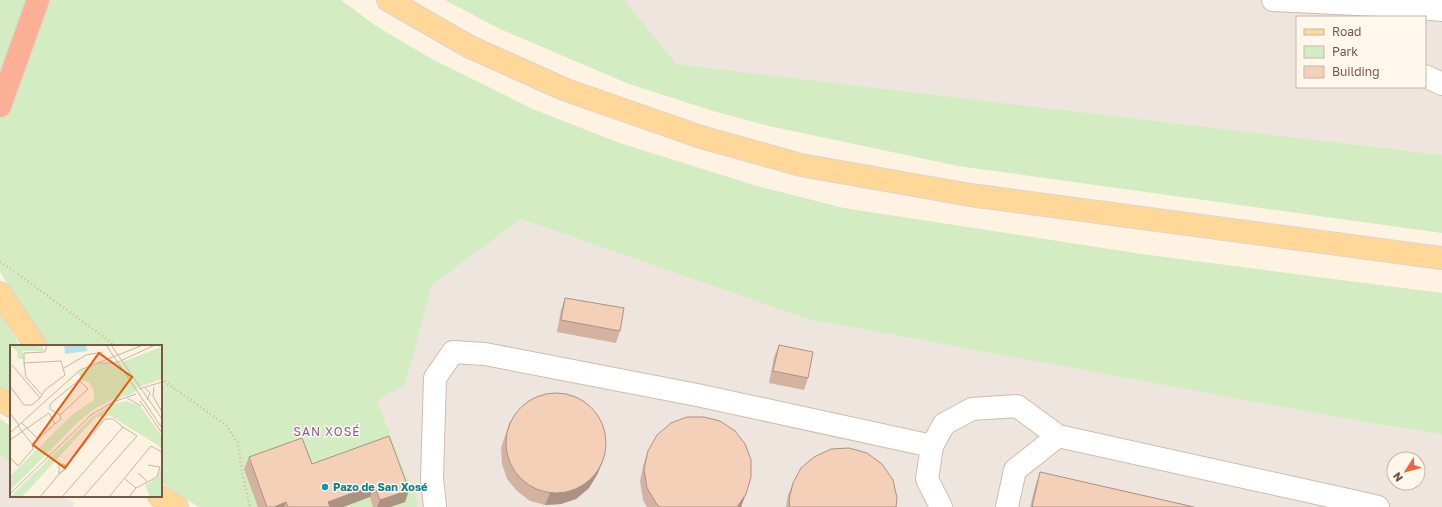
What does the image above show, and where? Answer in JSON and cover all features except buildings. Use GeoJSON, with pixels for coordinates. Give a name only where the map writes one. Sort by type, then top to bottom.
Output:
{"type":"FeatureCollection","features":[{"type":"Feature","properties":{"kind":"highway"},"geometry":{"type":"LineString","coordinates":[[0,106],[38,0]]}},
{"type":"Feature","properties":{"kind":"main road"},"geometry":{"type":"LineString","coordinates":[[388,0],[470,47],[566,90],[701,137],[801,165],[970,196],[1442,258]]}},
{"type":"Feature","properties":{"kind":"main road"},"geometry":{"type":"LineString","coordinates":[[0,293],[35,345]]}},
{"type":"Feature","properties":{"kind":"main road"},"geometry":{"type":"LineString","coordinates":[[0,399],[10,405]]}},
{"type":"Feature","properties":{"kind":"main road"},"geometry":{"type":"LineString","coordinates":[[160,497],[177,507]]}},
{"type":"Feature","properties":{"kind":"lane"},"geometry":{"type":"LineString","coordinates":[[1273,0],[1442,10]]}},
{"type":"Feature","properties":{"kind":"lane"},"geometry":{"type":"LineString","coordinates":[[1426,76],[1442,84]]}},
{"type":"Feature","properties":{"kind":"lane"},"geometry":{"type":"LineString","coordinates":[[435,507],[432,478],[435,378],[453,352],[485,354],[697,395],[932,446]]}},
{"type":"Feature","properties":{"kind":"lane"},"geometry":{"type":"LineString","coordinates":[[941,507],[927,479],[932,446],[944,424],[972,409],[1016,406],[1058,436],[1348,504],[1378,507]]}},
{"type":"Feature","properties":{"kind":"lane"},"geometry":{"type":"LineString","coordinates":[[1007,507],[1015,470],[1058,436]]}},
{"type":"Feature","properties":{"kind":"path"},"geometry":{"type":"LineString","coordinates":[[0,262],[115,345]]}},
{"type":"Feature","properties":{"kind":"path"},"geometry":{"type":"LineString","coordinates":[[162,380],[226,425],[238,443],[242,472],[250,507]]}},
{"type":"Feature","properties":{"kind":"shaded area"},"geometry":{"type":"Polygon","coordinates":[[[624,0],[1442,0],[1442,155],[675,64],[624,0]]]}},
{"type":"Feature","properties":{"kind":"shaded area"},"geometry":{"type":"Polygon","coordinates":[[[521,219],[807,319],[1370,423],[1442,434],[1442,507],[415,507],[418,502],[377,401],[405,385],[432,285],[521,219]]]}},
{"type":"Feature","properties":{"kind":"shaded area"},"geometry":{"type":"Polygon","coordinates":[[[0,456],[10,462],[10,497],[65,497],[74,503],[73,507],[0,507],[0,456]]]}},
{"type":"Feature","properties":{"kind":"green space"},"geometry":{"type":"Polygon","coordinates":[[[0,0],[341,0],[376,26],[432,59],[535,110],[620,143],[757,186],[844,208],[1142,254],[1442,293],[1442,434],[1370,423],[807,319],[521,219],[432,285],[405,385],[377,401],[418,503],[415,507],[199,507],[162,483],[162,345],[47,345],[0,272],[0,0]]]}},
{"type":"Feature","properties":{"kind":"green space"},"geometry":{"type":"Polygon","coordinates":[[[445,0],[624,0],[676,64],[1442,155],[1442,233],[958,166],[769,126],[713,111],[629,84],[500,29],[445,0]]]}},
{"type":"Feature","properties":{"kind":"green space"},"geometry":{"type":"Polygon","coordinates":[[[0,313],[19,345],[10,345],[10,396],[0,391],[0,313]]]}},
{"type":"Feature","properties":{"kind":"green space"},"geometry":{"type":"Polygon","coordinates":[[[0,419],[10,425],[10,462],[0,456],[0,419]]]}},
{"type":"Feature","properties":{"kind":"place","name":"Pazo de San Xosé"},"geometry":{"type":"Point","coordinates":[325,487]}},
{"type":"Feature","properties":{"kind":"district","name":"SAN XOSÉ"},"geometry":{"type":"Point","coordinates":[327,432]}}]}
